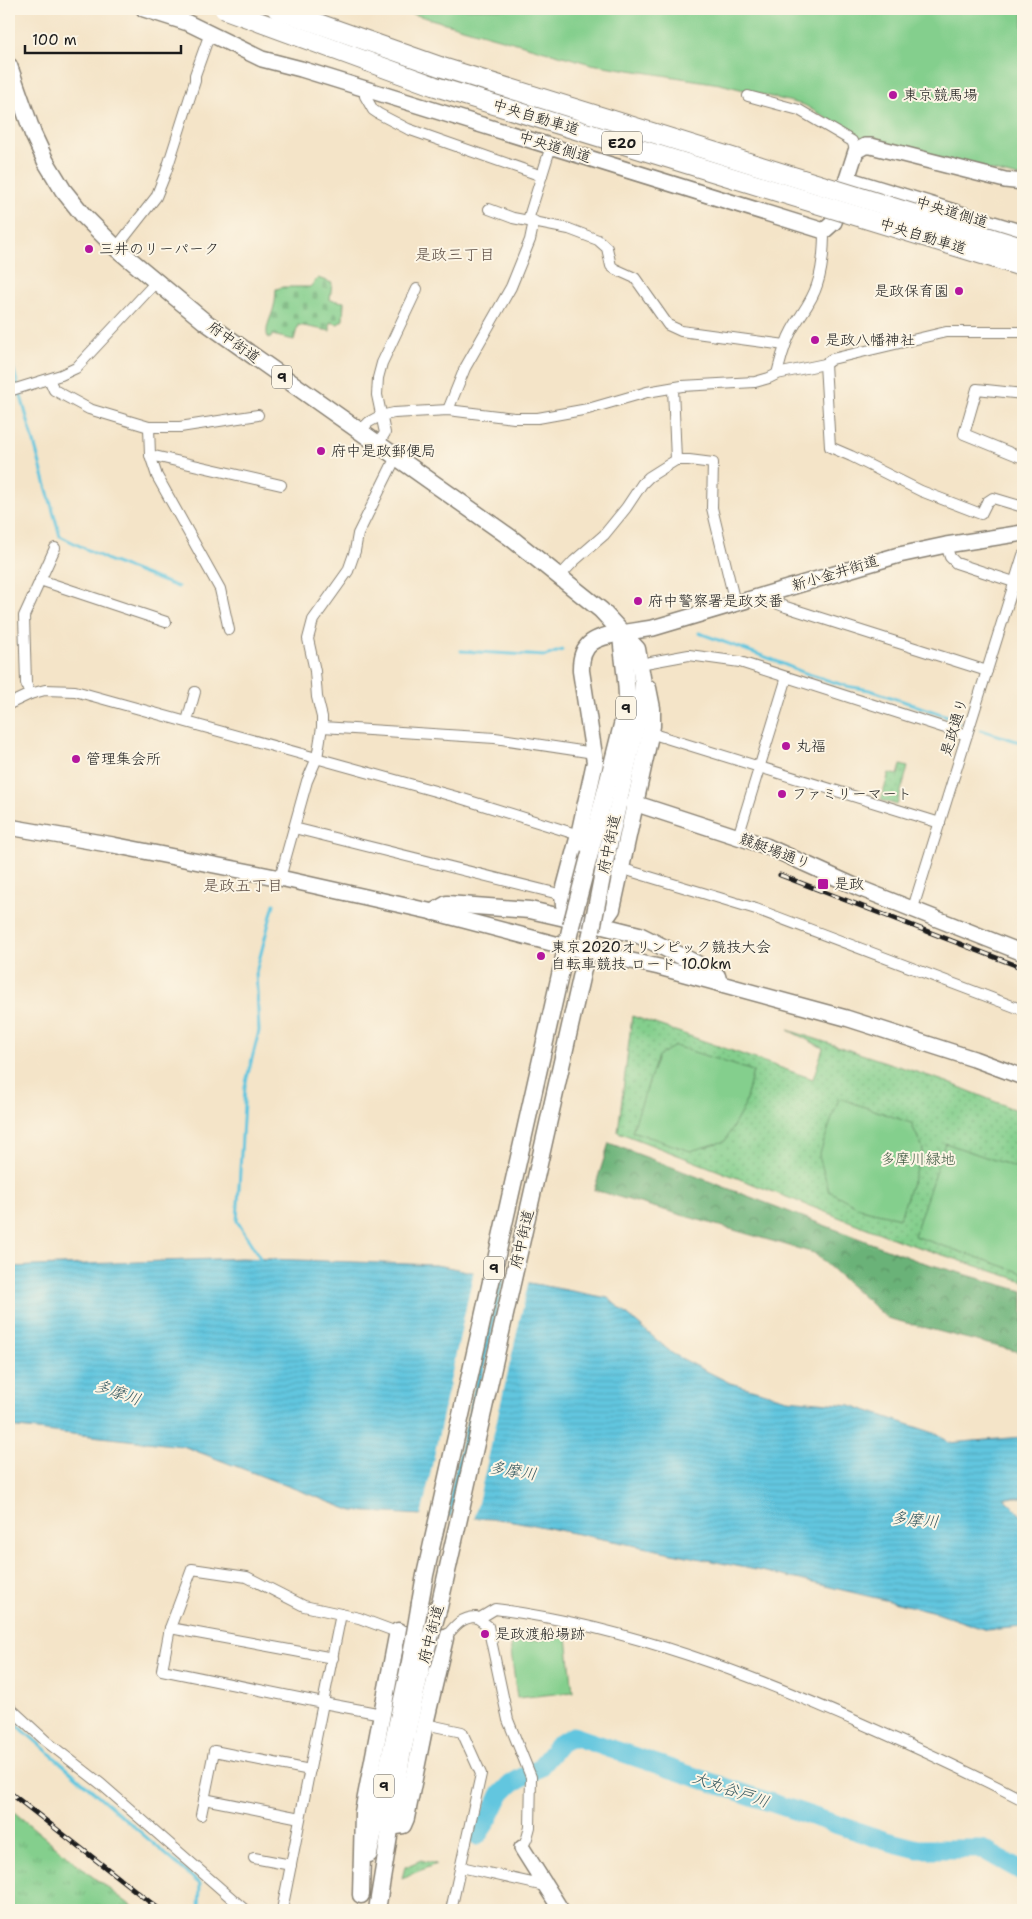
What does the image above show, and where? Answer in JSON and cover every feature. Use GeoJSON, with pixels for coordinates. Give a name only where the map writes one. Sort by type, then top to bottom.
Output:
{"type":"FeatureCollection","features":[{"type":"Feature","properties":{"kind":"highway","name":"中央自動車道"},"geometry":{"type":"LineString","coordinates":[[224,9],[434,86],[1023,267]]}},
{"type":"Feature","properties":{"kind":"highway","name":"中央自動車道"},"geometry":{"type":"LineString","coordinates":[[277,9],[441,67],[1023,248]]}},
{"type":"Feature","properties":{"kind":"main road","name":"府中街道"},"geometry":{"type":"LineString","coordinates":[[9,66],[32,134],[46,162],[63,190],[83,215],[116,248],[230,340],[511,538],[560,576],[608,617],[637,649],[641,668],[642,695],[639,716],[598,855],[573,923],[565,954],[425,1575],[420,1603],[416,1664],[377,1910]]}},
{"type":"Feature","properties":{"kind":"main road","name":"府中街道"},"geometry":{"type":"LineString","coordinates":[[360,1903],[416,1664],[439,1606],[446,1579],[584,968],[591,926],[598,855],[627,705],[627,685],[621,633]]}},
{"type":"Feature","properties":{"kind":"main road"},"geometry":{"type":"LineString","coordinates":[[545,914],[557,911],[564,900],[595,762],[581,671],[581,658],[585,648],[590,643],[605,636],[621,633]]}},
{"type":"Feature","properties":{"kind":"main road"},"geometry":{"type":"LineString","coordinates":[[622,931],[614,919],[612,910],[650,733],[652,708],[641,668]]}},
{"type":"Feature","properties":{"kind":"main road"},"geometry":{"type":"LineString","coordinates":[[564,900],[573,923]]}},
{"type":"Feature","properties":{"kind":"main road"},"geometry":{"type":"LineString","coordinates":[[433,912],[447,904],[530,910],[573,923],[639,935],[708,970],[718,976],[719,983]]}},
{"type":"Feature","properties":{"kind":"main road"},"geometry":{"type":"LineString","coordinates":[[591,926],[604,919],[612,910]]}},
{"type":"Feature","properties":{"kind":"main road"},"geometry":{"type":"LineString","coordinates":[[360,1903],[363,1812],[398,1631]]}},
{"type":"Feature","properties":{"kind":"main road"},"geometry":{"type":"LineString","coordinates":[[389,1827],[403,1825],[406,1818],[445,1638]]}},
{"type":"Feature","properties":{"kind":"street","name":"中央道側道"},"geometry":{"type":"LineString","coordinates":[[144,9],[188,23],[262,59],[301,69],[824,231]]}},
{"type":"Feature","properties":{"kind":"street"},"geometry":{"type":"LineString","coordinates":[[116,248],[156,197],[166,172],[210,33]]}},
{"type":"Feature","properties":{"kind":"street"},"geometry":{"type":"LineString","coordinates":[[367,90],[365,96],[374,110],[408,129],[542,176]]}},
{"type":"Feature","properties":{"kind":"street"},"geometry":{"type":"LineString","coordinates":[[748,96],[799,110],[852,141],[856,151]]}},
{"type":"Feature","properties":{"kind":"street"},"geometry":{"type":"LineString","coordinates":[[448,410],[465,368],[512,287],[527,247],[531,221],[550,146]]}},
{"type":"Feature","properties":{"kind":"street"},"geometry":{"type":"LineString","coordinates":[[777,374],[784,346],[810,302],[817,285],[823,260],[824,231],[834,222],[856,151],[865,146],[870,146],[1005,180],[1023,182]]}},
{"type":"Feature","properties":{"kind":"street","name":"中央道側道"},"geometry":{"type":"LineString","coordinates":[[846,179],[1023,233]]}},
{"type":"Feature","properties":{"kind":"street"},"geometry":{"type":"LineString","coordinates":[[488,209],[513,218],[569,230],[598,240],[605,245],[609,252],[611,266],[635,278],[668,325],[681,331],[784,346]]}},
{"type":"Feature","properties":{"kind":"street"},"geometry":{"type":"LineString","coordinates":[[9,379],[14,389],[70,372],[82,363],[157,282]]}},
{"type":"Feature","properties":{"kind":"street"},"geometry":{"type":"LineString","coordinates":[[378,444],[385,433],[377,395],[378,378],[382,363],[417,289]]}},
{"type":"Feature","properties":{"kind":"street"},"geometry":{"type":"LineString","coordinates":[[359,432],[369,422],[380,416],[403,412],[448,410],[514,418],[538,418],[588,408],[647,392],[673,388],[755,382],[777,374],[825,364],[832,359],[946,332],[1023,332]]}},
{"type":"Feature","properties":{"kind":"street"},"geometry":{"type":"LineString","coordinates":[[825,364],[830,447],[921,492],[981,514],[988,502],[993,498],[1023,507]]}},
{"type":"Feature","properties":{"kind":"street"},"geometry":{"type":"LineString","coordinates":[[49,379],[54,390],[89,410],[149,427],[180,427],[258,415]]}},
{"type":"Feature","properties":{"kind":"street"},"geometry":{"type":"LineString","coordinates":[[673,388],[676,460]]}},
{"type":"Feature","properties":{"kind":"street"},"geometry":{"type":"LineString","coordinates":[[1023,394],[977,389],[964,434],[1023,458]]}},
{"type":"Feature","properties":{"kind":"street"},"geometry":{"type":"LineString","coordinates":[[149,427],[150,455],[157,476],[220,589],[229,630]]}},
{"type":"Feature","properties":{"kind":"street"},"geometry":{"type":"LineString","coordinates":[[150,455],[281,485]]}},
{"type":"Feature","properties":{"kind":"street"},"geometry":{"type":"LineString","coordinates":[[280,878],[307,781],[317,758],[322,727],[315,671],[308,639],[313,620],[348,572],[358,534],[396,457]]}},
{"type":"Feature","properties":{"kind":"street"},"geometry":{"type":"LineString","coordinates":[[560,576],[574,561],[604,536],[649,477],[676,460],[713,463],[712,508],[735,603]]}},
{"type":"Feature","properties":{"kind":"street","name":"新小金井街道"},"geometry":{"type":"LineString","coordinates":[[621,633],[653,628],[856,566],[946,545],[1023,532]]}},
{"type":"Feature","properties":{"kind":"street"},"geometry":{"type":"LineString","coordinates":[[946,545],[950,557],[956,563],[1019,584]]}},
{"type":"Feature","properties":{"kind":"street"},"geometry":{"type":"LineString","coordinates":[[30,694],[26,683],[24,616],[55,548]]}},
{"type":"Feature","properties":{"kind":"street","name":"是政通り"},"geometry":{"type":"LineString","coordinates":[[913,908],[987,671],[1019,584],[1023,555]]}},
{"type":"Feature","properties":{"kind":"street"},"geometry":{"type":"LineString","coordinates":[[40,580],[166,622]]}},
{"type":"Feature","properties":{"kind":"street"},"geometry":{"type":"LineString","coordinates":[[774,592],[778,604],[786,607],[987,671]]}},
{"type":"Feature","properties":{"kind":"street"},"geometry":{"type":"LineString","coordinates":[[641,668],[689,655],[740,662],[967,735]]}},
{"type":"Feature","properties":{"kind":"street"},"geometry":{"type":"LineString","coordinates":[[738,836],[787,677]]}},
{"type":"Feature","properties":{"kind":"street"},"geometry":{"type":"LineString","coordinates":[[9,704],[30,694],[45,690],[75,691],[460,798],[579,835]]}},
{"type":"Feature","properties":{"kind":"street"},"geometry":{"type":"LineString","coordinates":[[186,721],[195,692]]}},
{"type":"Feature","properties":{"kind":"street"},"geometry":{"type":"LineString","coordinates":[[322,727],[495,738],[594,753]]}},
{"type":"Feature","properties":{"kind":"street"},"geometry":{"type":"LineString","coordinates":[[650,733],[940,824]]}},
{"type":"Feature","properties":{"kind":"street","name":"競艇場通り"},"geometry":{"type":"LineString","coordinates":[[634,804],[774,849],[859,888],[1023,953]]}},
{"type":"Feature","properties":{"kind":"street"},"geometry":{"type":"LineString","coordinates":[[9,827],[113,845],[280,878],[433,912],[565,954],[587,951],[719,983],[846,1018],[974,1059],[1023,1077]]}},
{"type":"Feature","properties":{"kind":"street"},"geometry":{"type":"LineString","coordinates":[[294,828],[564,900]]}},
{"type":"Feature","properties":{"kind":"street"},"geometry":{"type":"LineString","coordinates":[[620,868],[756,909],[1023,1010]]}},
{"type":"Feature","properties":{"kind":"street"},"geometry":{"type":"LineString","coordinates":[[382,1714],[162,1670],[170,1628],[192,1569],[247,1577],[304,1606],[342,1614],[398,1631],[407,1630],[445,1638],[461,1620],[471,1617],[480,1618],[495,1609],[565,1622],[634,1640],[760,1680],[940,1759],[1023,1800]]}},
{"type":"Feature","properties":{"kind":"street"},"geometry":{"type":"LineString","coordinates":[[282,1910],[342,1614]]}},
{"type":"Feature","properties":{"kind":"street"},"geometry":{"type":"LineString","coordinates":[[480,1618],[488,1626],[508,1720],[529,1773],[530,1827],[528,1838],[522,1848],[561,1910]]}},
{"type":"Feature","properties":{"kind":"street"},"geometry":{"type":"LineString","coordinates":[[170,1628],[333,1658]]}},
{"type":"Feature","properties":{"kind":"street"},"geometry":{"type":"LineString","coordinates":[[9,1707],[47,1742],[101,1784],[245,1910]]}},
{"type":"Feature","properties":{"kind":"street"},"geometry":{"type":"LineString","coordinates":[[425,1724],[462,1732],[481,1774],[451,1910]]}},
{"type":"Feature","properties":{"kind":"street"},"geometry":{"type":"LineString","coordinates":[[201,1815],[214,1751],[310,1770]]}},
{"type":"Feature","properties":{"kind":"street"},"geometry":{"type":"LineString","coordinates":[[204,1799],[300,1818]]}},
{"type":"Feature","properties":{"kind":"street"},"geometry":{"type":"LineString","coordinates":[[254,1858],[291,1864]]}},
{"type":"Feature","properties":{"kind":"street"},"geometry":{"type":"LineString","coordinates":[[461,1867],[545,1886]]}},
{"type":"Feature","properties":{"kind":"green space","name":"東京競馬場"},"geometry":{"type":"Polygon","coordinates":[[[395,9],[1023,9],[1023,178],[898,149],[861,138],[804,105],[720,84],[591,64],[395,9]]]}},
{"type":"Feature","properties":{"kind":"green space"},"geometry":{"type":"Polygon","coordinates":[[[318,278],[332,283],[330,300],[344,302],[343,320],[338,324],[330,322],[330,331],[298,325],[294,340],[272,335],[271,338],[268,338],[268,326],[275,304],[276,289],[283,287],[310,287],[318,278]]]}},
{"type":"Feature","properties":{"kind":"green space"},"geometry":{"type":"Polygon","coordinates":[[[901,765],[908,767],[897,805],[881,800],[889,773],[898,775],[901,765]]]}},
{"type":"Feature","properties":{"kind":"green space","name":"多摩川緑地"},"geometry":{"type":"Polygon","coordinates":[[[632,1016],[813,1079],[823,1048],[788,1030],[947,1082],[1023,1113],[1023,1281],[903,1242],[618,1132],[632,1016]]]}},
{"type":"Feature","properties":{"kind":"green space"},"geometry":{"type":"Polygon","coordinates":[[[675,1046],[753,1071],[744,1107],[725,1141],[690,1151],[632,1131],[658,1056],[675,1046]]]}},
{"type":"Feature","properties":{"kind":"green space"},"geometry":{"type":"Polygon","coordinates":[[[839,1098],[911,1123],[923,1149],[900,1218],[864,1210],[829,1191],[819,1156],[839,1098]]]}},
{"type":"Feature","properties":{"kind":"green space"},"geometry":{"type":"Polygon","coordinates":[[[609,1143],[918,1261],[1023,1291],[1023,1353],[887,1318],[814,1253],[594,1190],[609,1143]]]}},
{"type":"Feature","properties":{"kind":"green space"},"geometry":{"type":"Polygon","coordinates":[[[945,1143],[1023,1170],[1023,1273],[914,1236],[945,1143]]]}},
{"type":"Feature","properties":{"kind":"green space"},"geometry":{"type":"Polygon","coordinates":[[[567,1637],[573,1692],[517,1698],[510,1643],[567,1637]]]}},
{"type":"Feature","properties":{"kind":"green space"},"geometry":{"type":"Polygon","coordinates":[[[9,1808],[93,1877],[137,1910],[9,1910],[9,1808]]]}},
{"type":"Feature","properties":{"kind":"green space"},"geometry":{"type":"Polygon","coordinates":[[[421,1860],[436,1864],[402,1878],[405,1867],[421,1860]]]}},
{"type":"Feature","properties":{"kind":"water","name":"多摩川"},"geometry":{"type":"Polygon","coordinates":[[[241,1258],[436,1265],[608,1298],[673,1354],[730,1383],[787,1399],[850,1405],[940,1435],[949,1443],[1023,1437],[1023,1497],[1004,1498],[1023,1517],[1023,1627],[986,1630],[931,1611],[771,1573],[509,1520],[353,1511],[183,1446],[9,1427],[9,1267],[241,1258]]]}},
{"type":"Feature","properties":{"kind":"pier"},"geometry":{"type":"Polygon","coordinates":[[[474,1270],[500,1275],[444,1519],[421,1517],[474,1270]]]}},
{"type":"Feature","properties":{"kind":"pier"},"geometry":{"type":"Polygon","coordinates":[[[505,1276],[529,1280],[474,1520],[451,1519],[505,1276]]]}},
{"type":"Feature","properties":{"kind":"waterway"},"geometry":{"type":"LineString","coordinates":[[9,353],[60,536],[110,561],[178,587]]}},
{"type":"Feature","properties":{"kind":"waterway"},"geometry":{"type":"LineString","coordinates":[[699,633],[802,672],[846,686],[870,690],[953,718],[959,723]]}},
{"type":"Feature","properties":{"kind":"waterway"},"geometry":{"type":"LineString","coordinates":[[461,651],[545,656],[562,650]]}},
{"type":"Feature","properties":{"kind":"waterway"},"geometry":{"type":"LineString","coordinates":[[981,730],[1023,743]]}},
{"type":"Feature","properties":{"kind":"waterway"},"geometry":{"type":"LineString","coordinates":[[260,1262],[260,1258],[237,1221],[245,1086],[259,1031],[256,972],[274,904]]}},
{"type":"Feature","properties":{"kind":"waterway"},"geometry":{"type":"LineString","coordinates":[[9,1718],[200,1884],[199,1910]]}},
{"type":"Feature","properties":{"kind":"waterway","name":"大丸谷戸川"},"geometry":{"type":"LineString","coordinates":[[477,1836],[489,1818],[500,1795],[512,1783],[539,1768],[560,1743],[573,1736],[886,1841],[918,1849],[982,1849],[1023,1872]]}},
{"type":"Feature","properties":{"kind":"railway"},"geometry":{"type":"LineString","coordinates":[[780,875],[1023,968]]}},
{"type":"Feature","properties":{"kind":"railway"},"geometry":{"type":"LineString","coordinates":[[9,1792],[160,1910]]}},
{"type":"Feature","properties":{"kind":"place","name":"東京競馬場"},"geometry":{"type":"Point","coordinates":[893,95]}},
{"type":"Feature","properties":{"kind":"place","name":"三井のリーパーク"},"geometry":{"type":"Point","coordinates":[89,249]}},
{"type":"Feature","properties":{"kind":"place","name":"是政保育園"},"geometry":{"type":"Point","coordinates":[959,291]}},
{"type":"Feature","properties":{"kind":"place","name":"是政八幡神社"},"geometry":{"type":"Point","coordinates":[815,340]}},
{"type":"Feature","properties":{"kind":"place","name":"府中是政郵便局"},"geometry":{"type":"Point","coordinates":[321,451]}},
{"type":"Feature","properties":{"kind":"place","name":"府中警察署是政交番"},"geometry":{"type":"Point","coordinates":[638,601]}},
{"type":"Feature","properties":{"kind":"place","name":"丸福"},"geometry":{"type":"Point","coordinates":[786,746]}},
{"type":"Feature","properties":{"kind":"place","name":"管理集会所"},"geometry":{"type":"Point","coordinates":[76,759]}},
{"type":"Feature","properties":{"kind":"place","name":"ファミリーマート"},"geometry":{"type":"Point","coordinates":[782,794]}},
{"type":"Feature","properties":{"kind":"place","name":"是政"},"geometry":{"type":"Point","coordinates":[823,884]}},
{"type":"Feature","properties":{"kind":"place","name":"東京2020オリンピック競技大会 自転車競技 ロード 10.0km"},"geometry":{"type":"Point","coordinates":[541,956]}},
{"type":"Feature","properties":{"kind":"place","name":"是政渡船場跡"},"geometry":{"type":"Point","coordinates":[485,1634]}},
{"type":"Feature","properties":{"kind":"district","name":"是政三丁目"},"geometry":{"type":"Point","coordinates":[455,254]}},
{"type":"Feature","properties":{"kind":"district","name":"是政五丁目"},"geometry":{"type":"Point","coordinates":[243,885]}}]}
